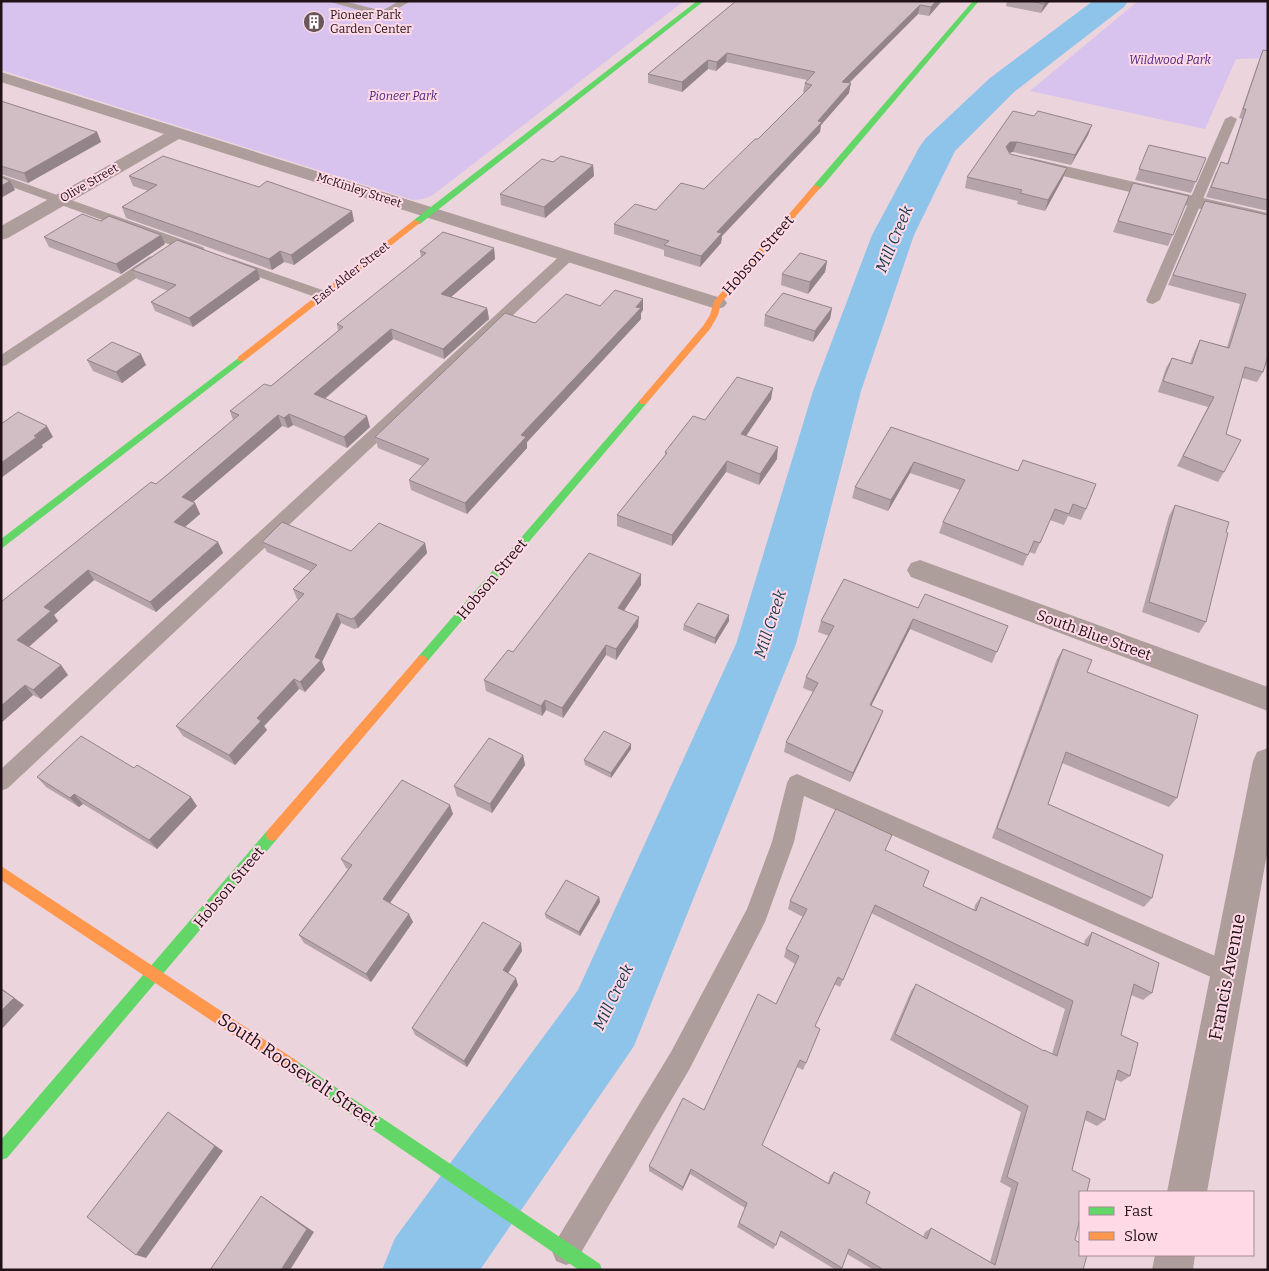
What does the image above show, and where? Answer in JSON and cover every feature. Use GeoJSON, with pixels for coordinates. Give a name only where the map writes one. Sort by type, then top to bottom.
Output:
{"type":"FeatureCollection","features":[{"type":"Feature","properties":{"kind":"street","name":"Hobson Street"},"geometry":{"type":"LineString","coordinates":[[1,1152],[707,327],[714,316],[717,303],[976,1]]}},
{"type":"Feature","properties":{"kind":"street","name":"East Alder Street"},"geometry":{"type":"LineString","coordinates":[[1,545],[699,2]]}},
{"type":"Feature","properties":{"kind":"street","name":"McKinley Street"},"geometry":{"type":"LineString","coordinates":[[1,77],[717,303]]}},
{"type":"Feature","properties":{"kind":"street","name":"Olive Street"},"geometry":{"type":"LineString","coordinates":[[1,234],[177,132]]}},
{"type":"Feature","properties":{"kind":"street"},"geometry":{"type":"LineString","coordinates":[[1013,158],[1268,219]]}},
{"type":"Feature","properties":{"kind":"street","name":"South Blue Street"},"geometry":{"type":"LineString","coordinates":[[920,570],[1268,699]]}},
{"type":"Feature","properties":{"kind":"street","name":"Francis Avenue"},"geometry":{"type":"LineString","coordinates":[[1186,1191],[1268,761]]}},
{"type":"Feature","properties":{"kind":"street","name":"South Roosevelt Street"},"geometry":{"type":"LineString","coordinates":[[1,872],[155,973],[594,1270]]}},
{"type":"Feature","properties":{"kind":"street"},"geometry":{"type":"LineString","coordinates":[[1172,1270],[1175,1256]]}},
{"type":"Feature","properties":{"kind":"lane"},"geometry":{"type":"LineString","coordinates":[[332,1],[383,14],[406,1]]}},
{"type":"Feature","properties":{"kind":"lane"},"geometry":{"type":"LineString","coordinates":[[1153,300],[1231,119]]}},
{"type":"Feature","properties":{"kind":"lane"},"geometry":{"type":"LineString","coordinates":[[1,179],[323,295]]}},
{"type":"Feature","properties":{"kind":"lane"},"geometry":{"type":"LineString","coordinates":[[1,362],[178,243]]}},
{"type":"Feature","properties":{"kind":"lane"},"geometry":{"type":"LineString","coordinates":[[1,782],[568,256]]}},
{"type":"Feature","properties":{"kind":"lane"},"geometry":{"type":"LineString","coordinates":[[566,1251],[680,1061],[757,914],[782,842],[797,783],[1228,974]]}},
{"type":"Feature","properties":{"kind":"green space","name":"Pioneer Park"},"geometry":{"type":"Polygon","coordinates":[[[1,1],[684,1],[433,195],[413,200],[1,70],[1,1]]]}},
{"type":"Feature","properties":{"kind":"green space","name":"Wildwood Park"},"geometry":{"type":"Polygon","coordinates":[[[1138,1],[1268,1],[1268,58],[1236,59],[1205,129],[1030,91],[1138,1]]]}},
{"type":"Feature","properties":{"kind":"building"},"geometry":{"type":"Polygon","coordinates":[[[736,1],[936,1],[931,7],[920,5],[842,82],[851,83],[818,121],[822,122],[717,232],[722,233],[701,256],[664,245],[669,241],[614,224],[635,204],[656,210],[681,183],[704,189],[812,85],[805,83],[815,72],[727,53],[717,62],[708,60],[682,82],[648,74],[736,1]]]}},
{"type":"Feature","properties":{"kind":"building"},"geometry":{"type":"Polygon","coordinates":[[[1030,1],[1046,1],[1044,4],[1030,1]]]}},
{"type":"Feature","properties":{"kind":"building"},"geometry":{"type":"Polygon","coordinates":[[[1263,50],[1268,51],[1268,200],[1211,187],[1221,162],[1228,164],[1246,109],[1243,109],[1263,50]]]}},
{"type":"Feature","properties":{"kind":"building"},"geometry":{"type":"Polygon","coordinates":[[[1,101],[97,132],[24,173],[1,166],[1,101]]]}},
{"type":"Feature","properties":{"kind":"building"},"geometry":{"type":"Polygon","coordinates":[[[1013,111],[1034,116],[1038,111],[1092,125],[1075,155],[1017,142],[1010,142],[1006,147],[1010,154],[1067,168],[1048,200],[1020,193],[1022,190],[967,177],[1013,111]]]}},
{"type":"Feature","properties":{"kind":"building"},"geometry":{"type":"Polygon","coordinates":[[[1149,145],[1206,158],[1196,182],[1139,169],[1149,145]]]}},
{"type":"Feature","properties":{"kind":"building"},"geometry":{"type":"Polygon","coordinates":[[[163,156],[259,187],[267,181],[352,211],[291,255],[280,251],[269,259],[122,207],[157,185],[129,176],[163,156]]]}},
{"type":"Feature","properties":{"kind":"building"},"geometry":{"type":"Polygon","coordinates":[[[561,156],[593,165],[544,207],[500,194],[542,159],[553,162],[561,156]]]}},
{"type":"Feature","properties":{"kind":"building"},"geometry":{"type":"Polygon","coordinates":[[[1,177],[10,181],[1,186],[1,177]]]}},
{"type":"Feature","properties":{"kind":"building"},"geometry":{"type":"Polygon","coordinates":[[[1133,183],[1189,196],[1173,235],[1118,221],[1133,183]]]}},
{"type":"Feature","properties":{"kind":"building"},"geometry":{"type":"Polygon","coordinates":[[[1205,201],[1268,215],[1268,356],[1263,372],[1245,367],[1226,434],[1241,440],[1224,472],[1183,456],[1214,397],[1163,381],[1172,358],[1192,364],[1200,340],[1229,348],[1246,294],[1173,275],[1205,201]]]}},
{"type":"Feature","properties":{"kind":"building"},"geometry":{"type":"Polygon","coordinates":[[[82,214],[101,221],[109,216],[161,235],[116,264],[44,237],[82,214]]]}},
{"type":"Feature","properties":{"kind":"building"},"geometry":{"type":"Polygon","coordinates":[[[443,232],[494,248],[441,294],[487,308],[443,349],[391,329],[314,394],[367,416],[344,437],[289,414],[284,418],[278,415],[182,497],[195,503],[174,522],[218,542],[150,602],[88,570],[44,607],[51,611],[17,640],[61,665],[33,690],[25,685],[1,706],[1,602],[151,482],[156,484],[239,415],[230,411],[264,384],[271,386],[343,327],[337,324],[426,253],[420,251],[443,232]]]}},
{"type":"Feature","properties":{"kind":"building"},"geometry":{"type":"Polygon","coordinates":[[[177,240],[257,269],[189,318],[151,302],[176,285],[132,270],[177,240]]]}},
{"type":"Feature","properties":{"kind":"building"},"geometry":{"type":"Polygon","coordinates":[[[800,253],[827,261],[810,282],[782,274],[800,253]]]}},
{"type":"Feature","properties":{"kind":"building"},"geometry":{"type":"Polygon","coordinates":[[[615,290],[643,299],[636,307],[641,308],[521,435],[526,437],[465,503],[409,480],[429,459],[375,437],[505,313],[535,323],[566,294],[600,306],[615,290]]]}},
{"type":"Feature","properties":{"kind":"building"},"geometry":{"type":"Polygon","coordinates":[[[783,293],[832,308],[815,331],[765,315],[783,293]]]}},
{"type":"Feature","properties":{"kind":"building"},"geometry":{"type":"Polygon","coordinates":[[[112,342],[141,354],[116,372],[87,360],[112,342]]]}},
{"type":"Feature","properties":{"kind":"building"},"geometry":{"type":"Polygon","coordinates":[[[737,377],[773,388],[741,434],[778,447],[760,474],[727,461],[672,535],[617,515],[667,453],[665,452],[693,416],[705,420],[737,377]]]}},
{"type":"Feature","properties":{"kind":"building"},"geometry":{"type":"Polygon","coordinates":[[[18,412],[47,426],[34,436],[37,437],[1,463],[1,424],[18,412]]]}},
{"type":"Feature","properties":{"kind":"building"},"geometry":{"type":"Polygon","coordinates":[[[891,427],[1018,471],[1023,460],[1096,484],[1086,509],[1073,504],[1069,514],[1055,509],[1040,543],[1034,541],[1028,555],[943,522],[965,480],[914,462],[891,500],[855,487],[891,427]]]}},
{"type":"Feature","properties":{"kind":"building"},"geometry":{"type":"Polygon","coordinates":[[[1175,505],[1229,522],[1206,622],[1149,602],[1175,505]]]}},
{"type":"Feature","properties":{"kind":"building"},"geometry":{"type":"Polygon","coordinates":[[[282,522],[351,551],[379,523],[425,543],[354,618],[351,619],[337,613],[315,657],[321,660],[300,682],[294,679],[257,718],[261,721],[229,755],[176,726],[304,594],[293,589],[317,565],[262,542],[282,522]]]}},
{"type":"Feature","properties":{"kind":"building"},"geometry":{"type":"Polygon","coordinates":[[[589,553],[641,574],[618,608],[639,617],[616,649],[606,645],[562,708],[545,700],[541,706],[484,680],[508,650],[513,652],[589,553]]]}},
{"type":"Feature","properties":{"kind":"building"},"geometry":{"type":"Polygon","coordinates":[[[844,579],[918,608],[925,594],[1008,626],[997,652],[913,619],[870,705],[883,711],[853,773],[786,742],[818,683],[806,677],[834,626],[821,621],[844,579]]]}},
{"type":"Feature","properties":{"kind":"building"},"geometry":{"type":"Polygon","coordinates":[[[698,603],[729,615],[715,638],[684,625],[698,603]]]}},
{"type":"Feature","properties":{"kind":"building"},"geometry":{"type":"Polygon","coordinates":[[[1063,649],[1092,660],[1087,672],[1198,715],[1177,798],[1066,752],[1048,804],[1163,855],[1152,898],[997,828],[1063,649]]]}},
{"type":"Feature","properties":{"kind":"building"},"geometry":{"type":"Polygon","coordinates":[[[604,731],[631,744],[611,773],[584,760],[604,731]]]}},
{"type":"Feature","properties":{"kind":"building"},"geometry":{"type":"Polygon","coordinates":[[[81,736],[134,768],[137,765],[191,797],[149,840],[74,794],[70,798],[37,777],[81,736]]]}},
{"type":"Feature","properties":{"kind":"building"},"geometry":{"type":"Polygon","coordinates":[[[489,738],[523,755],[490,804],[454,786],[489,738]]]}},
{"type":"Feature","properties":{"kind":"building"},"geometry":{"type":"Polygon","coordinates":[[[402,780],[450,805],[383,899],[409,914],[366,974],[299,935],[352,865],[341,859],[402,780]]]}},
{"type":"Feature","properties":{"kind":"building"},"geometry":{"type":"Polygon","coordinates":[[[836,809],[892,835],[885,850],[929,871],[923,886],[976,911],[981,897],[1088,946],[1092,932],[1159,963],[1152,993],[1134,984],[1121,1035],[1138,1043],[1130,1076],[1118,1070],[1105,1120],[1087,1111],[1072,1170],[1090,1179],[1087,1191],[1079,1191],[1079,1222],[1075,1240],[1079,1242],[1079,1256],[1087,1256],[1083,1270],[884,1270],[849,1249],[842,1268],[781,1231],[776,1245],[739,1223],[747,1203],[691,1169],[683,1187],[649,1166],[683,1098],[704,1110],[758,994],[776,1004],[799,956],[786,949],[807,909],[790,901],[836,809]],[[875,905],[843,980],[838,977],[815,1026],[820,1029],[806,1063],[800,1060],[762,1145],[829,1184],[834,1172],[870,1192],[866,1203],[927,1239],[931,1228],[995,1265],[1018,1183],[1007,1177],[1028,1106],[895,1034],[916,984],[1057,1056],[1073,1001],[875,905]]]}},
{"type":"Feature","properties":{"kind":"building"},"geometry":{"type":"Polygon","coordinates":[[[566,880],[599,897],[579,932],[545,914],[566,880]]]}},
{"type":"Feature","properties":{"kind":"building"},"geometry":{"type":"Polygon","coordinates":[[[483,922],[521,943],[503,970],[516,978],[464,1061],[412,1028],[483,922]]]}},
{"type":"Feature","properties":{"kind":"building"},"geometry":{"type":"Polygon","coordinates":[[[1,989],[14,998],[1,1011],[1,989]]]}},
{"type":"Feature","properties":{"kind":"building"},"geometry":{"type":"Polygon","coordinates":[[[168,1112],[215,1146],[136,1255],[87,1217],[168,1112]]]}},
{"type":"Feature","properties":{"kind":"building"},"geometry":{"type":"Polygon","coordinates":[[[261,1196],[307,1229],[281,1270],[210,1270],[261,1196]]]}},
{"type":"Feature","properties":{"kind":"waterway","name":"Mill Creek"},"geometry":{"type":"LineString","coordinates":[[427,1270],[606,1018],[766,644],[837,391],[893,235],[939,146],[1002,85],[1113,1]]}},
{"type":"Feature","properties":{"kind":"traffic: fast"},"geometry":{"type":"LineString","coordinates":[[417,222],[701,1]]}},
{"type":"Feature","properties":{"kind":"traffic: fast"},"geometry":{"type":"LineString","coordinates":[[817,187],[976,1]]}},
{"type":"Feature","properties":{"kind":"traffic: fast"},"geometry":{"type":"LineString","coordinates":[[1,545],[241,359]]}},
{"type":"Feature","properties":{"kind":"traffic: fast"},"geometry":{"type":"LineString","coordinates":[[422,660],[643,402]]}},
{"type":"Feature","properties":{"kind":"traffic: fast"},"geometry":{"type":"LineString","coordinates":[[1,1152],[272,835]]}},
{"type":"Feature","properties":{"kind":"traffic: fast"},"geometry":{"type":"LineString","coordinates":[[292,1066],[594,1270]]}},
{"type":"Feature","properties":{"kind":"traffic: slow"},"geometry":{"type":"LineString","coordinates":[[643,402],[707,327],[714,315],[717,303],[817,187]]}},
{"type":"Feature","properties":{"kind":"traffic: slow"},"geometry":{"type":"LineString","coordinates":[[241,359],[417,222]]}},
{"type":"Feature","properties":{"kind":"traffic: slow"},"geometry":{"type":"LineString","coordinates":[[272,835],[422,660]]}},
{"type":"Feature","properties":{"kind":"traffic: slow"},"geometry":{"type":"LineString","coordinates":[[1,872],[292,1066]]}},
{"type":"Feature","properties":{"kind":"place","name":"Pioneer Park Garden Center"},"geometry":{"type":"Point","coordinates":[314,22]}}]}
